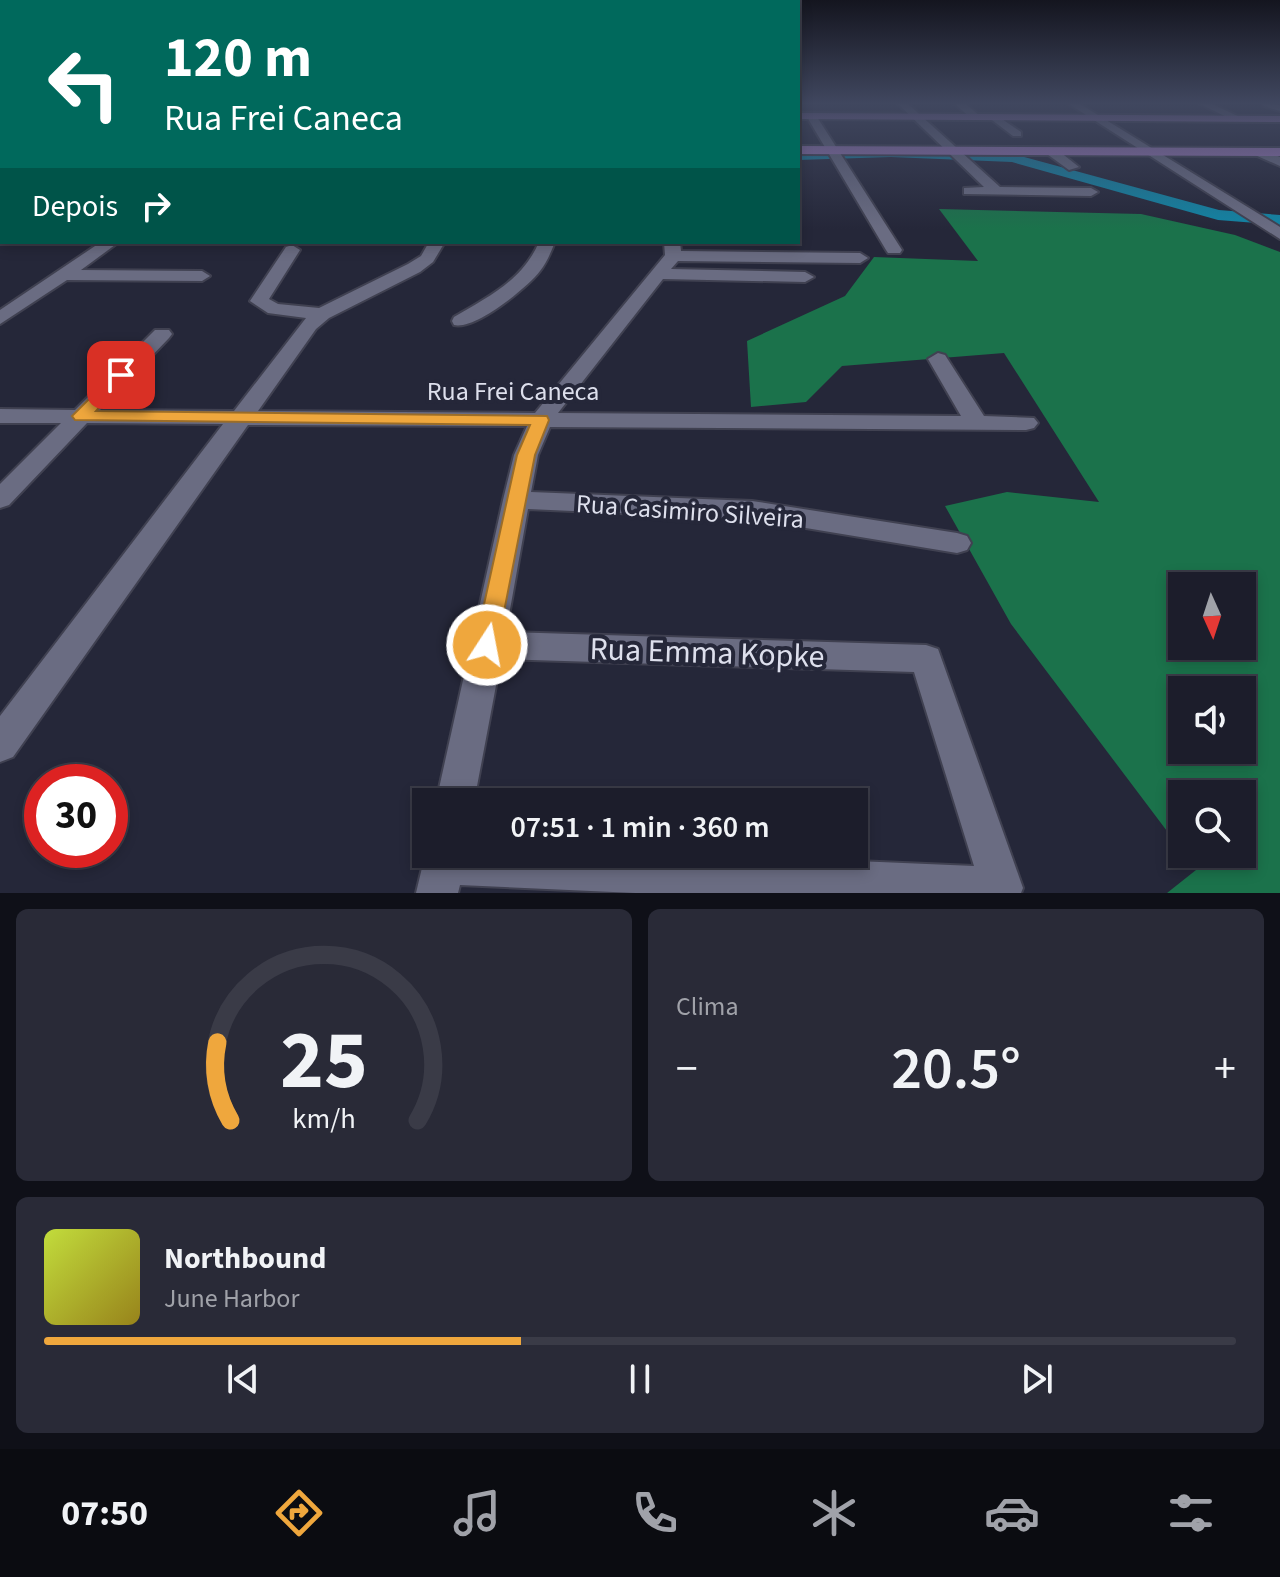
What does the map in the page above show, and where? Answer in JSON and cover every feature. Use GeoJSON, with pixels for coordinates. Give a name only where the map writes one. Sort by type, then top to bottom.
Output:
{"type":"FeatureCollection","features":[{"type":"Feature","properties":{"kind":"main road"},"geometry":{"type":"LineString","coordinates":[[800,150],[956,154],[1051,151],[1280,152]]}},
{"type":"Feature","properties":{"kind":"street"},"geometry":{"type":"LineString","coordinates":[[830,146],[894,250]]}},
{"type":"Feature","properties":{"kind":"street"},"geometry":{"type":"LineString","coordinates":[[947,146],[996,191]]}},
{"type":"Feature","properties":{"kind":"street"},"geometry":{"type":"LineString","coordinates":[[1140,146],[1280,234]]}},
{"type":"Feature","properties":{"kind":"street"},"geometry":{"type":"LineString","coordinates":[[1051,151],[1073,167]]}},
{"type":"Feature","properties":{"kind":"street"},"geometry":{"type":"LineString","coordinates":[[1259,152],[1280,162]]}},
{"type":"Feature","properties":{"kind":"street"},"geometry":{"type":"LineString","coordinates":[[969,191],[1091,192]]}},
{"type":"Feature","properties":{"kind":"street"},"geometry":{"type":"LineString","coordinates":[[0,318],[108,244]]}},
{"type":"Feature","properties":{"kind":"street"},"geometry":{"type":"LineString","coordinates":[[0,745],[301,334],[322,314],[422,263],[436,244]]}},
{"type":"Feature","properties":{"kind":"street"},"geometry":{"type":"LineString","coordinates":[[461,321],[528,277],[542,258],[546,244]]}},
{"type":"Feature","properties":{"kind":"street"},"geometry":{"type":"LineString","coordinates":[[458,788],[526,455],[541,420],[668,257],[781,249],[860,258]]}},
{"type":"Feature","properties":{"kind":"street"},"geometry":{"type":"LineString","coordinates":[[292,250],[259,301],[274,309],[322,314]]}},
{"type":"Feature","properties":{"kind":"street"},"geometry":{"type":"LineString","coordinates":[[668,257],[805,277]]}},
{"type":"Feature","properties":{"kind":"street"},"geometry":{"type":"LineString","coordinates":[[63,275],[202,276]]}},
{"type":"Feature","properties":{"kind":"street"},"geometry":{"type":"LineString","coordinates":[[0,499],[162,334]]}},
{"type":"Feature","properties":{"kind":"street"},"geometry":{"type":"LineString","coordinates":[[938,359],[976,422]]}},
{"type":"Feature","properties":{"kind":"street","name":"Rua Frei Caneca"},"geometry":{"type":"LineString","coordinates":[[0,416],[1026,423]]}},
{"type":"Feature","properties":{"kind":"street"},"geometry":{"type":"LineString","coordinates":[[516,505],[717,518]]}},
{"type":"Feature","properties":{"kind":"street","name":"Rua Casimiro Silveira"},"geometry":{"type":"LineString","coordinates":[[516,505],[752,510],[957,543]]}},
{"type":"Feature","properties":{"kind":"street","name":"Rua Emma Kopke"},"geometry":{"type":"LineString","coordinates":[[442,870],[1002,888],[926,659],[487,645]]}},
{"type":"Feature","properties":{"kind":"green space"},"geometry":{"type":"Polygon","coordinates":[[[939,209],[1141,214],[1235,235],[1280,252],[1280,893],[1167,893],[1196,870],[1194,868],[1256,868],[1256,780],[1168,780],[1168,832],[1011,624],[945,506],[1007,492],[1099,502],[1004,353],[842,366],[806,402],[751,407],[747,341],[845,296],[874,257],[978,261],[939,209]]]}},
{"type":"Feature","properties":{"kind":"waterway"},"geometry":{"type":"LineString","coordinates":[[800,156],[891,153],[1013,158],[1218,215],[1280,220]]}},
{"type":"Feature","properties":{"kind":"route"},"geometry":{"type":"LineString","coordinates":[[121,375],[81,416],[541,420],[526,455],[487,645]]}}]}
